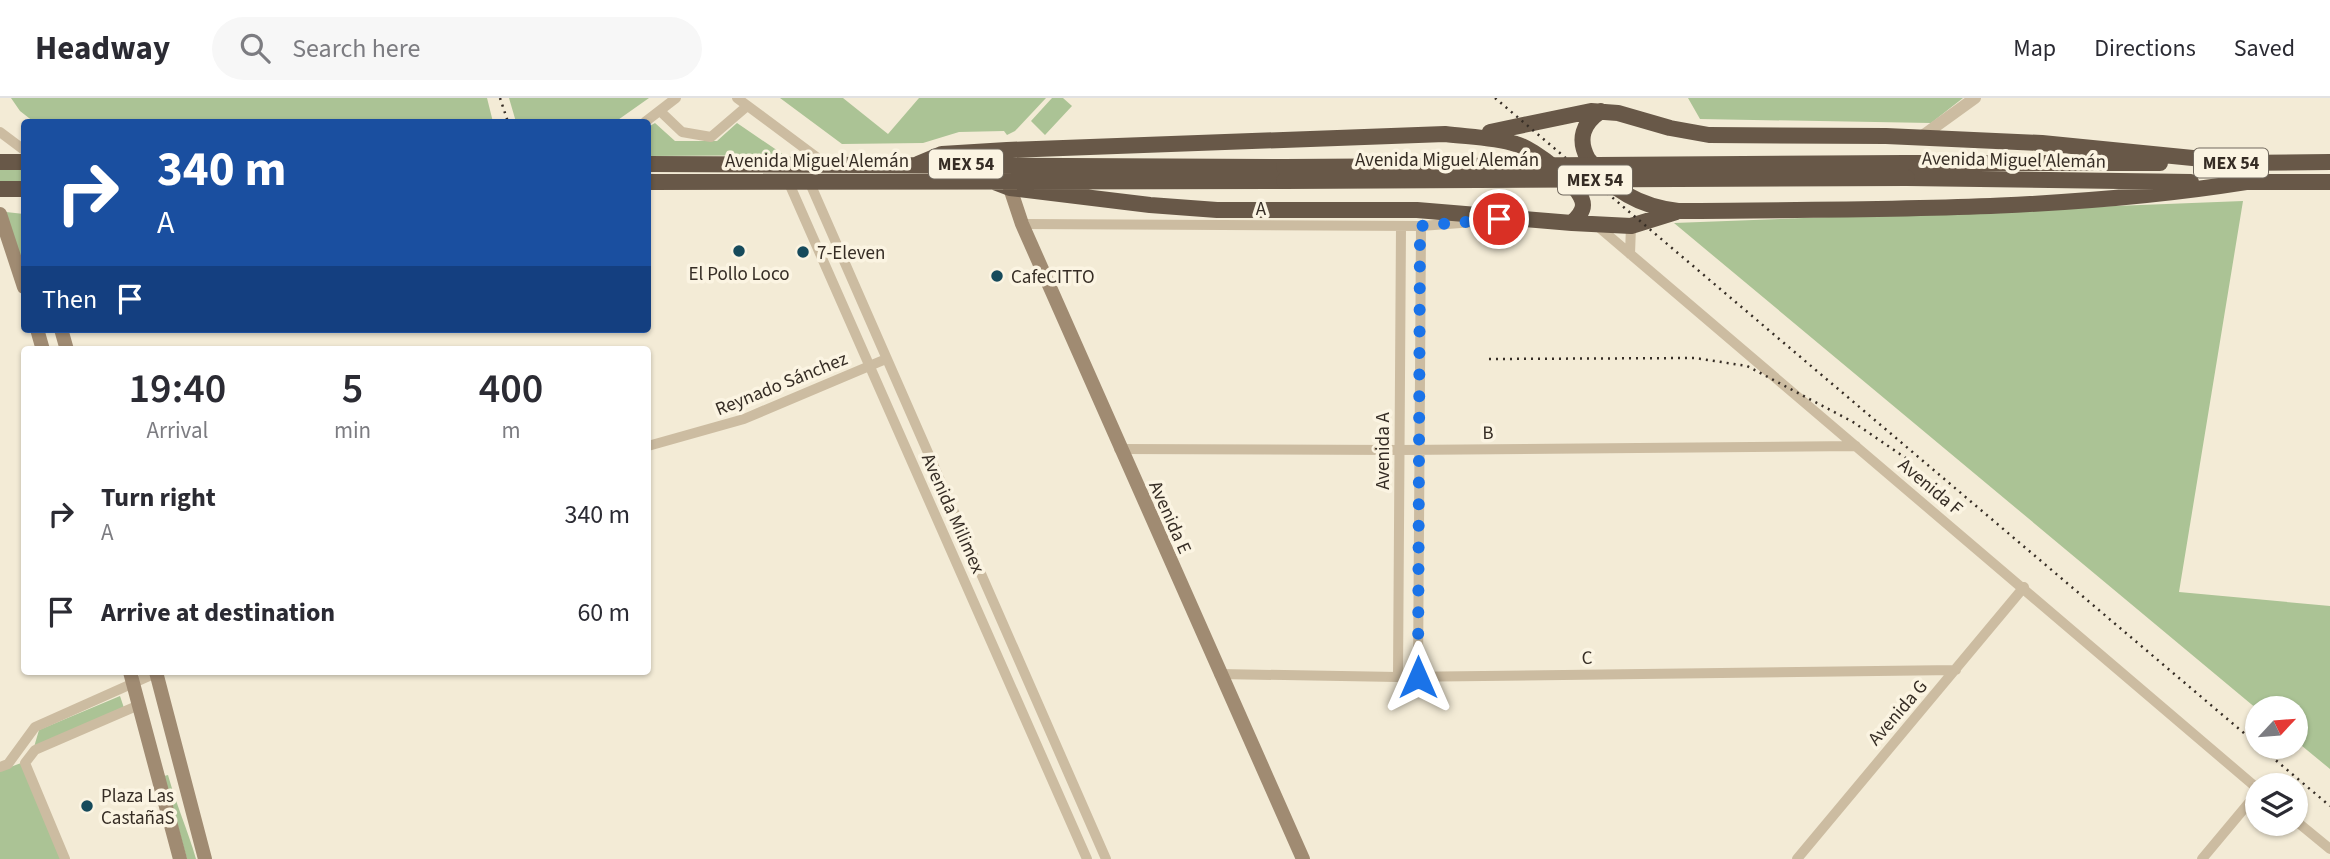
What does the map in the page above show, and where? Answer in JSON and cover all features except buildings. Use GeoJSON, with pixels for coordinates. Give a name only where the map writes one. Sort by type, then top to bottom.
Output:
{"type":"FeatureCollection","features":[{"type":"Feature","properties":{"kind":"highway"},"geometry":{"type":"LineString","coordinates":[[1601,111],[1589,120],[1583,134],[1582,143],[1588,159],[1634,200],[1655,208],[1678,211],[1964,207],[2138,196],[2246,182]]}},
{"type":"Feature","properties":{"kind":"highway"},"geometry":{"type":"LineString","coordinates":[[919,164],[942,154],[1007,150],[1504,131],[1581,112],[1601,111],[1709,135],[1921,137],[2042,143],[2243,163]]}},
{"type":"Feature","properties":{"kind":"highway"},"geometry":{"type":"LineString","coordinates":[[1445,134],[1501,140],[1531,149],[1577,190],[1583,204],[1577,217]]}},
{"type":"Feature","properties":{"kind":"highway"},"geometry":{"type":"LineString","coordinates":[[0,162],[21,162]]}},
{"type":"Feature","properties":{"kind":"highway","name":"Avenida Miguel Alemán"},"geometry":{"type":"LineString","coordinates":[[651,182],[989,180],[2131,163],[2330,163]]}},
{"type":"Feature","properties":{"kind":"highway","name":"Avenida Miguel Alemán"},"geometry":{"type":"LineString","coordinates":[[651,164],[919,164],[1284,174],[2330,182]]}},
{"type":"Feature","properties":{"kind":"highway"},"geometry":{"type":"LineString","coordinates":[[989,180],[1010,188],[1150,205],[1217,210],[1417,211],[1499,219],[1577,217],[1597,226],[1631,226],[1678,211]]}},
{"type":"Feature","properties":{"kind":"highway"},"geometry":{"type":"LineString","coordinates":[[0,189],[21,189]]}},
{"type":"Feature","properties":{"kind":"main road","name":"Avenida E"},"geometry":{"type":"LineString","coordinates":[[1010,188],[1022,224],[1119,449],[1303,859]]}},
{"type":"Feature","properties":{"kind":"main road"},"geometry":{"type":"LineString","coordinates":[[0,214],[21,278]]}},
{"type":"Feature","properties":{"kind":"main road"},"geometry":{"type":"LineString","coordinates":[[143,676],[139,705],[180,859]]}},
{"type":"Feature","properties":{"kind":"main road"},"geometry":{"type":"LineString","coordinates":[[143,676],[176,747],[205,859]]}},
{"type":"Feature","properties":{"kind":"street"},"geometry":{"type":"LineString","coordinates":[[650,119],[676,98]]}},
{"type":"Feature","properties":{"kind":"street"},"geometry":{"type":"LineString","coordinates":[[737,98],[823,163]]}},
{"type":"Feature","properties":{"kind":"street"},"geometry":{"type":"LineString","coordinates":[[1921,137],[1975,98]]}},
{"type":"Feature","properties":{"kind":"street"},"geometry":{"type":"LineString","coordinates":[[661,112],[682,132],[710,137],[746,107]]}},
{"type":"Feature","properties":{"kind":"street"},"geometry":{"type":"LineString","coordinates":[[0,132],[21,148]]}},
{"type":"Feature","properties":{"kind":"street","name":"Avenida Milimex"},"geometry":{"type":"LineString","coordinates":[[789,181],[1087,859]]}},
{"type":"Feature","properties":{"kind":"street","name":"Avenida Milimex"},"geometry":{"type":"LineString","coordinates":[[808,181],[1106,859]]}},
{"type":"Feature","properties":{"kind":"street","name":"A"},"geometry":{"type":"LineString","coordinates":[[1022,224],[1420,226],[1499,219]]}},
{"type":"Feature","properties":{"kind":"street","name":"Avenida A"},"geometry":{"type":"LineString","coordinates":[[1398,677],[1401,226]]}},
{"type":"Feature","properties":{"kind":"street","name":"Avenida A"},"geometry":{"type":"LineString","coordinates":[[1418,677],[1420,226]]}},
{"type":"Feature","properties":{"kind":"street","name":"Avenida F"},"geometry":{"type":"LineString","coordinates":[[1597,226],[2024,587],[2245,779]]}},
{"type":"Feature","properties":{"kind":"street"},"geometry":{"type":"LineString","coordinates":[[1630,254],[1631,226]]}},
{"type":"Feature","properties":{"kind":"street","name":"Reynado Sánchez"},"geometry":{"type":"LineString","coordinates":[[651,445],[744,419],[886,359]]}},
{"type":"Feature","properties":{"kind":"street","name":"B"},"geometry":{"type":"LineString","coordinates":[[1119,449],[1420,450],[1856,446]]}},
{"type":"Feature","properties":{"kind":"street"},"geometry":{"type":"LineString","coordinates":[[1399,577],[1419,577]]}},
{"type":"Feature","properties":{"kind":"street","name":"Avenida G"},"geometry":{"type":"LineString","coordinates":[[1797,859],[2024,587]]}},
{"type":"Feature","properties":{"kind":"street","name":"C"},"geometry":{"type":"LineString","coordinates":[[1219,674],[1418,677],[1956,670]]}},
{"type":"Feature","properties":{"kind":"street"},"geometry":{"type":"LineString","coordinates":[[4,765],[36,727],[143,676]]}},
{"type":"Feature","properties":{"kind":"street"},"geometry":{"type":"LineString","coordinates":[[65,859],[25,763],[35,750],[139,705]]}},
{"type":"Feature","properties":{"kind":"street"},"geometry":{"type":"LineString","coordinates":[[2202,859],[2245,806]]}},
{"type":"Feature","properties":{"kind":"street"},"geometry":{"type":"LineString","coordinates":[[2308,831],[2330,849]]}},
{"type":"Feature","properties":{"kind":"green space"},"geometry":{"type":"Polygon","coordinates":[[[11,98],[487,98],[492,119],[30,119],[20,111],[11,98]]]}},
{"type":"Feature","properties":{"kind":"green space"},"geometry":{"type":"Polygon","coordinates":[[[509,98],[649,98],[619,119],[515,119],[509,98]]]}},
{"type":"Feature","properties":{"kind":"green space"},"geometry":{"type":"Polygon","coordinates":[[[780,98],[843,98],[888,134],[919,98],[1046,98],[1015,131],[1007,135],[1004,131],[959,132],[923,143],[842,144],[780,98]]]}},
{"type":"Feature","properties":{"kind":"green space"},"geometry":{"type":"Polygon","coordinates":[[[1052,98],[1063,98],[1072,106],[1045,135],[1031,121],[1052,98]]]}},
{"type":"Feature","properties":{"kind":"green space"},"geometry":{"type":"Polygon","coordinates":[[[1688,98],[1963,98],[1931,123],[1700,119],[1688,98]]]}},
{"type":"Feature","properties":{"kind":"green space"},"geometry":{"type":"Polygon","coordinates":[[[655,123],[675,141],[717,141],[737,123],[784,155],[651,156],[651,125],[655,123]]]}},
{"type":"Feature","properties":{"kind":"green space"},"geometry":{"type":"Polygon","coordinates":[[[0,169],[21,169],[21,184],[0,185],[0,169]]]}},
{"type":"Feature","properties":{"kind":"green space"},"geometry":{"type":"Polygon","coordinates":[[[2243,201],[2179,592],[2330,606],[2330,769],[2308,751],[2308,696],[2245,696],[2245,699],[1674,223],[2243,201]]]}},
{"type":"Feature","properties":{"kind":"green space"},"geometry":{"type":"Polygon","coordinates":[[[6,212],[21,214],[21,260],[6,212]]]}},
{"type":"Feature","properties":{"kind":"green space"},"geometry":{"type":"Polygon","coordinates":[[[120,696],[124,708],[34,747],[39,730],[120,696]]]}},
{"type":"Feature","properties":{"kind":"green space"},"geometry":{"type":"Polygon","coordinates":[[[21,763],[61,859],[0,859],[0,771],[21,763]]]}},
{"type":"Feature","properties":{"kind":"green space"},"geometry":{"type":"Polygon","coordinates":[[[168,775],[196,859],[187,859],[164,776],[168,775]]]}},
{"type":"Feature","properties":{"kind":"railway"},"geometry":{"type":"LineString","coordinates":[[500,98],[507,119]]}},
{"type":"Feature","properties":{"kind":"railway"},"geometry":{"type":"LineString","coordinates":[[1495,98],[2245,734]]}},
{"type":"Feature","properties":{"kind":"railway"},"geometry":{"type":"LineString","coordinates":[[1489,359],[1695,358],[1747,366],[1853,422],[1913,463]]}},
{"type":"Feature","properties":{"kind":"railway"},"geometry":{"type":"LineString","coordinates":[[2275,760],[2330,806]]}},
{"type":"Feature","properties":{"kind":"place","name":"El Pollo Loco"},"geometry":{"type":"Point","coordinates":[739,251]}},
{"type":"Feature","properties":{"kind":"place","name":"7-Eleven"},"geometry":{"type":"Point","coordinates":[803,252]}},
{"type":"Feature","properties":{"kind":"place","name":"CafeCITTO"},"geometry":{"type":"Point","coordinates":[997,276]}},
{"type":"Feature","properties":{"kind":"place","name":"Plaza Las CastañaS"},"geometry":{"type":"Point","coordinates":[87,806]}},
{"type":"Feature","properties":{"kind":"route"},"geometry":{"type":"LineString","coordinates":[[1418,677],[1420,226],[1499,219]]}}]}
